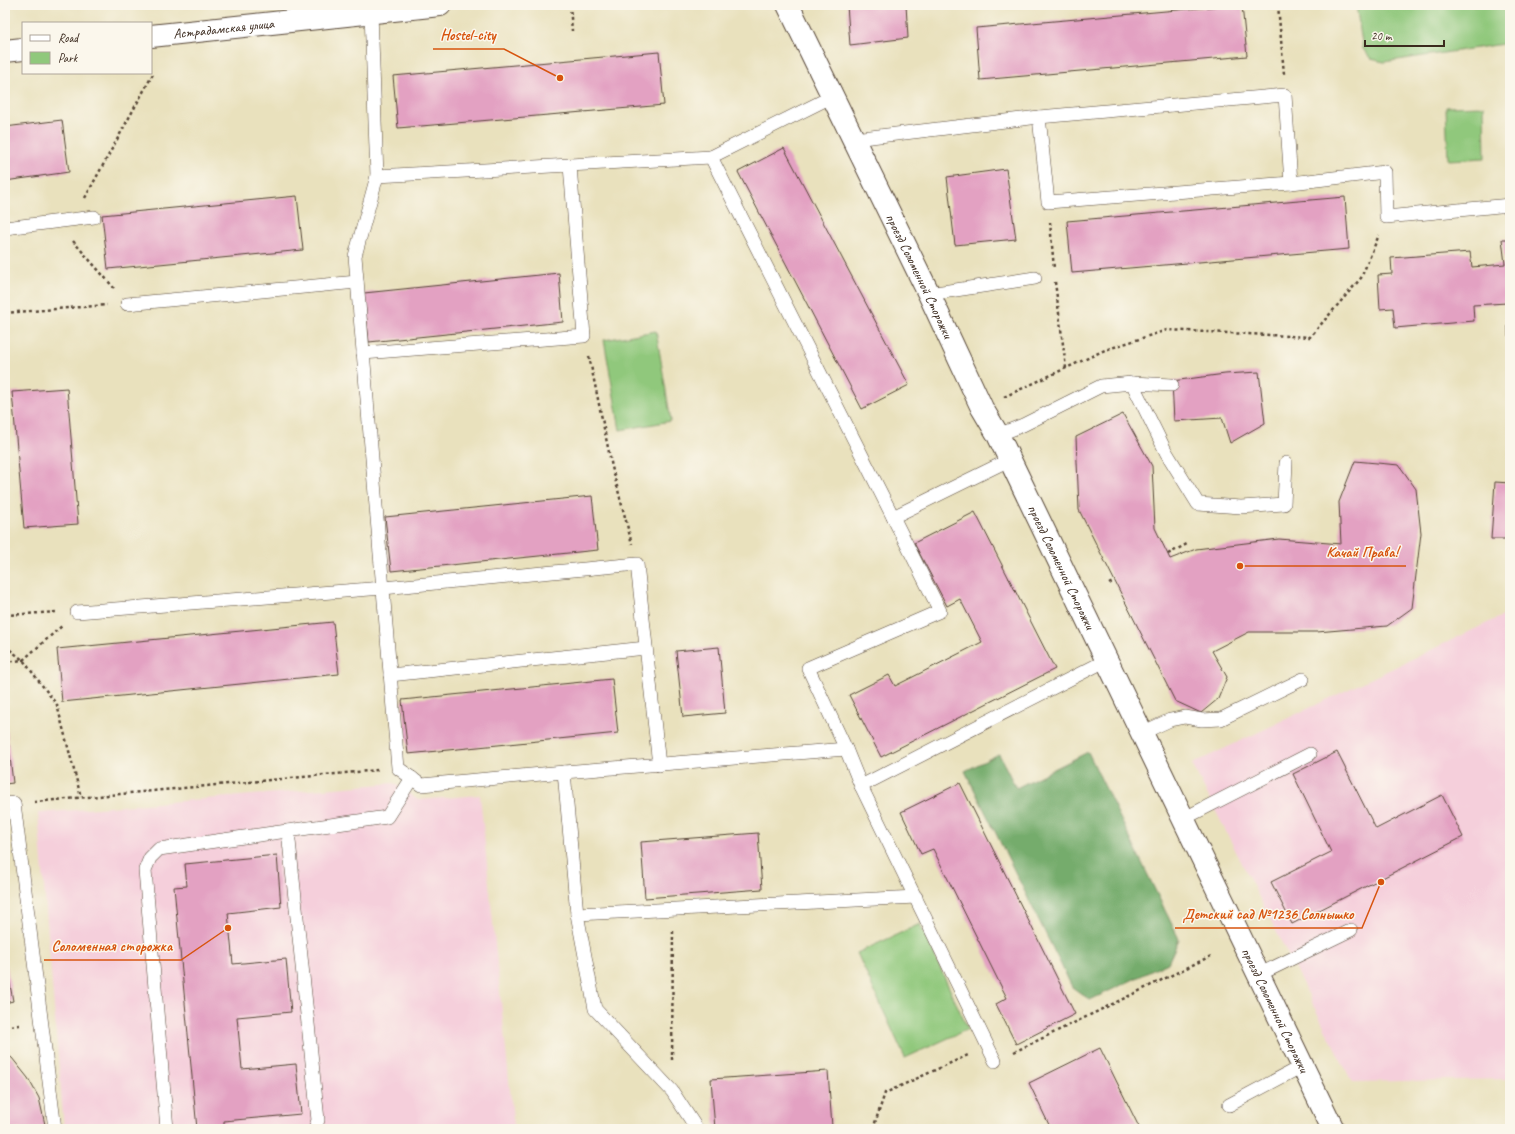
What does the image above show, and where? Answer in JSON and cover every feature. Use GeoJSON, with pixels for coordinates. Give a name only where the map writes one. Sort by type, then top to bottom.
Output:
{"type":"FeatureCollection","features":[{"type":"Feature","properties":{"kind":"street","name":"Астрадамская улица"},"geometry":{"type":"LineString","coordinates":[[152,36],[440,5]]}},
{"type":"Feature","properties":{"kind":"street","name":"проезд Соломенной Сторожки"},"geometry":{"type":"LineString","coordinates":[[788,5],[929,294],[982,408],[1010,460],[1107,660],[1333,1129]]}},
{"type":"Feature","properties":{"kind":"street"},"geometry":{"type":"LineString","coordinates":[[5,51],[22,49]]}},
{"type":"Feature","properties":{"kind":"lane"},"geometry":{"type":"LineString","coordinates":[[371,13],[377,176],[355,256],[398,768],[421,785],[846,749]]}},
{"type":"Feature","properties":{"kind":"lane"},"geometry":{"type":"LineString","coordinates":[[854,140],[1039,118],[1285,95],[1291,183]]}},
{"type":"Feature","properties":{"kind":"lane"},"geometry":{"type":"LineString","coordinates":[[377,176],[711,157],[833,96]]}},
{"type":"Feature","properties":{"kind":"lane"},"geometry":{"type":"LineString","coordinates":[[1039,118],[1048,202],[1291,183],[1385,172],[1386,218],[1510,205]]}},
{"type":"Feature","properties":{"kind":"lane"},"geometry":{"type":"LineString","coordinates":[[711,157],[940,610],[808,668],[846,749],[861,786],[994,1061]]}},
{"type":"Feature","properties":{"kind":"lane"},"geometry":{"type":"LineString","coordinates":[[363,353],[584,336],[570,166]]}},
{"type":"Feature","properties":{"kind":"lane"},"geometry":{"type":"LineString","coordinates":[[5,228],[94,218]]}},
{"type":"Feature","properties":{"kind":"lane"},"geometry":{"type":"LineString","coordinates":[[929,294],[1035,278]]}},
{"type":"Feature","properties":{"kind":"lane"},"geometry":{"type":"LineString","coordinates":[[127,304],[357,282]]}},
{"type":"Feature","properties":{"kind":"lane"},"geometry":{"type":"LineString","coordinates":[[1132,383],[1166,452],[1198,504],[1241,508],[1284,504],[1286,463]]}},
{"type":"Feature","properties":{"kind":"lane"},"geometry":{"type":"LineString","coordinates":[[998,436],[1101,386],[1132,383],[1172,385]]}},
{"type":"Feature","properties":{"kind":"lane"},"geometry":{"type":"LineString","coordinates":[[893,518],[1010,460]]}},
{"type":"Feature","properties":{"kind":"lane"},"geometry":{"type":"LineString","coordinates":[[77,612],[383,588],[637,564],[659,765]]}},
{"type":"Feature","properties":{"kind":"lane"},"geometry":{"type":"LineString","coordinates":[[390,675],[646,648]]}},
{"type":"Feature","properties":{"kind":"lane"},"geometry":{"type":"LineString","coordinates":[[861,786],[1107,660]]}},
{"type":"Feature","properties":{"kind":"lane"},"geometry":{"type":"LineString","coordinates":[[1142,733],[1170,720],[1185,717],[1202,720],[1220,719],[1303,680]]}},
{"type":"Feature","properties":{"kind":"lane"},"geometry":{"type":"LineString","coordinates":[[1183,819],[1310,754]]}},
{"type":"Feature","properties":{"kind":"lane"},"geometry":{"type":"LineString","coordinates":[[564,772],[578,914],[596,1009],[672,1090],[697,1129]]}},
{"type":"Feature","properties":{"kind":"lane"},"geometry":{"type":"LineString","coordinates":[[167,1129],[145,870],[150,858],[159,849],[386,816],[412,778]]}},
{"type":"Feature","properties":{"kind":"lane"},"geometry":{"type":"LineString","coordinates":[[9,804],[55,1129]]}},
{"type":"Feature","properties":{"kind":"lane"},"geometry":{"type":"LineString","coordinates":[[288,831],[318,1120],[315,1129]]}},
{"type":"Feature","properties":{"kind":"lane"},"geometry":{"type":"LineString","coordinates":[[578,914],[916,897]]}},
{"type":"Feature","properties":{"kind":"lane"},"geometry":{"type":"LineString","coordinates":[[1258,975],[1351,930]]}},
{"type":"Feature","properties":{"kind":"lane"},"geometry":{"type":"LineString","coordinates":[[1229,1105],[1302,1066]]}},
{"type":"Feature","properties":{"kind":"path"},"geometry":{"type":"LineString","coordinates":[[570,5],[572,31]]}},
{"type":"Feature","properties":{"kind":"path"},"geometry":{"type":"LineString","coordinates":[[1278,5],[1285,95]]}},
{"type":"Feature","properties":{"kind":"path"},"geometry":{"type":"LineString","coordinates":[[74,220],[153,74]]}},
{"type":"Feature","properties":{"kind":"path"},"geometry":{"type":"LineString","coordinates":[[1048,202],[1066,368]]}},
{"type":"Feature","properties":{"kind":"path"},"geometry":{"type":"LineString","coordinates":[[982,408],[1105,350],[1167,330],[1310,337],[1361,278],[1386,218]]}},
{"type":"Feature","properties":{"kind":"path"},"geometry":{"type":"LineString","coordinates":[[56,222],[127,304]]}},
{"type":"Feature","properties":{"kind":"path"},"geometry":{"type":"LineString","coordinates":[[5,313],[127,304]]}},
{"type":"Feature","properties":{"kind":"path"},"geometry":{"type":"LineString","coordinates":[[584,336],[612,467],[637,564]]}},
{"type":"Feature","properties":{"kind":"path"},"geometry":{"type":"LineString","coordinates":[[1168,554],[1187,544]]}},
{"type":"Feature","properties":{"kind":"path"},"geometry":{"type":"LineString","coordinates":[[1109,584],[1114,581]]}},
{"type":"Feature","properties":{"kind":"path"},"geometry":{"type":"LineString","coordinates":[[5,615],[77,612]]}},
{"type":"Feature","properties":{"kind":"path"},"geometry":{"type":"LineString","coordinates":[[5,662],[23,660],[77,612]]}},
{"type":"Feature","properties":{"kind":"path"},"geometry":{"type":"LineString","coordinates":[[5,646],[23,660],[57,705],[81,797]]}},
{"type":"Feature","properties":{"kind":"path"},"geometry":{"type":"LineString","coordinates":[[9,804],[398,768]]}},
{"type":"Feature","properties":{"kind":"path"},"geometry":{"type":"LineString","coordinates":[[672,1090],[673,909]]}},
{"type":"Feature","properties":{"kind":"path"},"geometry":{"type":"LineString","coordinates":[[994,1061],[1213,956]]}},
{"type":"Feature","properties":{"kind":"path"},"geometry":{"type":"LineString","coordinates":[[873,1129],[886,1093],[987,1047]]}},
{"type":"Feature","properties":{"kind":"shaded area"},"geometry":{"type":"Polygon","coordinates":[[[1504,615],[1510,733],[1510,1079],[1352,1082],[1192,764],[1504,615]]]}},
{"type":"Feature","properties":{"kind":"shaded area"},"geometry":{"type":"Polygon","coordinates":[[[394,783],[418,800],[480,795],[514,1129],[64,1129],[38,813],[394,783]]]}},
{"type":"Feature","properties":{"kind":"green space"},"geometry":{"type":"Polygon","coordinates":[[[1356,5],[1510,5],[1510,43],[1384,62],[1371,59],[1363,49],[1356,5]]]}},
{"type":"Feature","properties":{"kind":"green space"},"geometry":{"type":"Polygon","coordinates":[[[1484,106],[1485,158],[1448,160],[1446,107],[1484,106]]]}},
{"type":"Feature","properties":{"kind":"green space"},"geometry":{"type":"Polygon","coordinates":[[[656,331],[671,421],[620,430],[604,340],[656,331]]]}},
{"type":"Feature","properties":{"kind":"green space"},"geometry":{"type":"Polygon","coordinates":[[[1088,752],[1179,939],[1168,963],[1090,1000],[1072,987],[965,771],[999,754],[1016,788],[1088,752]]]}},
{"type":"Feature","properties":{"kind":"green space"},"geometry":{"type":"Polygon","coordinates":[[[920,924],[968,1029],[905,1058],[857,953],[920,924]]]}},
{"type":"Feature","properties":{"kind":"building"},"geometry":{"type":"Polygon","coordinates":[[[847,5],[906,5],[908,38],[850,45],[847,5]]]}},
{"type":"Feature","properties":{"kind":"building"},"geometry":{"type":"Polygon","coordinates":[[[1242,5],[1247,56],[980,80],[976,28],[1242,5]]]}},
{"type":"Feature","properties":{"kind":"building"},"geometry":{"type":"Polygon","coordinates":[[[659,52],[664,105],[398,128],[393,76],[659,52]]]}},
{"type":"Feature","properties":{"kind":"building"},"geometry":{"type":"Polygon","coordinates":[[[62,120],[69,172],[5,181],[5,127],[62,120]]]}},
{"type":"Feature","properties":{"kind":"building"},"geometry":{"type":"Polygon","coordinates":[[[784,148],[909,385],[862,409],[738,172],[784,148]]]}},
{"type":"Feature","properties":{"kind":"building"},"geometry":{"type":"Polygon","coordinates":[[[1006,169],[1016,239],[955,245],[947,177],[1006,169]]]}},
{"type":"Feature","properties":{"kind":"building"},"geometry":{"type":"Polygon","coordinates":[[[297,196],[303,250],[108,269],[102,215],[297,196]]]}},
{"type":"Feature","properties":{"kind":"building"},"geometry":{"type":"Polygon","coordinates":[[[1345,197],[1349,249],[1072,273],[1067,221],[1345,197]]]}},
{"type":"Feature","properties":{"kind":"building"},"geometry":{"type":"Polygon","coordinates":[[[1502,239],[1510,239],[1510,336],[1508,336],[1507,303],[1473,305],[1474,321],[1395,328],[1393,308],[1380,309],[1378,275],[1392,274],[1391,258],[1470,252],[1472,267],[1505,264],[1502,239]]]}},
{"type":"Feature","properties":{"kind":"building"},"geometry":{"type":"Polygon","coordinates":[[[559,273],[563,322],[369,342],[364,293],[559,273]]]}},
{"type":"Feature","properties":{"kind":"building"},"geometry":{"type":"Polygon","coordinates":[[[1259,372],[1265,423],[1230,443],[1222,418],[1174,421],[1172,381],[1225,374],[1259,372]]]}},
{"type":"Feature","properties":{"kind":"building"},"geometry":{"type":"Polygon","coordinates":[[[67,388],[78,524],[24,528],[12,392],[67,388]]]}},
{"type":"Feature","properties":{"kind":"building"},"geometry":{"type":"Polygon","coordinates":[[[1123,414],[1152,466],[1155,528],[1170,559],[1196,549],[1279,539],[1341,544],[1339,502],[1355,461],[1399,465],[1416,489],[1421,533],[1412,608],[1387,626],[1317,632],[1249,632],[1212,651],[1227,677],[1218,699],[1201,713],[1175,701],[1079,510],[1076,437],[1123,414]]]}},
{"type":"Feature","properties":{"kind":"building"},"geometry":{"type":"Polygon","coordinates":[[[1495,482],[1510,483],[1510,539],[1491,539],[1495,482]]]}},
{"type":"Feature","properties":{"kind":"building"},"geometry":{"type":"Polygon","coordinates":[[[592,496],[598,550],[391,571],[385,517],[592,496]]]}},
{"type":"Feature","properties":{"kind":"building"},"geometry":{"type":"Polygon","coordinates":[[[975,512],[1055,669],[881,757],[849,695],[889,675],[895,686],[982,642],[960,599],[947,606],[914,543],[975,512]]]}},
{"type":"Feature","properties":{"kind":"building"},"geometry":{"type":"Polygon","coordinates":[[[333,622],[339,674],[62,702],[57,649],[333,622]]]}},
{"type":"Feature","properties":{"kind":"building"},"geometry":{"type":"Polygon","coordinates":[[[719,647],[725,713],[683,717],[676,651],[719,647]]]}},
{"type":"Feature","properties":{"kind":"building"},"geometry":{"type":"Polygon","coordinates":[[[612,679],[618,733],[408,754],[402,700],[612,679]]]}},
{"type":"Feature","properties":{"kind":"building"},"geometry":{"type":"Polygon","coordinates":[[[7,731],[13,783],[5,784],[5,732],[7,731]]]}},
{"type":"Feature","properties":{"kind":"building"},"geometry":{"type":"Polygon","coordinates":[[[1337,752],[1376,829],[1442,795],[1463,837],[1292,924],[1271,882],[1331,852],[1293,774],[1337,752]]]}},
{"type":"Feature","properties":{"kind":"building"},"geometry":{"type":"Polygon","coordinates":[[[960,783],[1075,1014],[1016,1044],[996,1004],[1007,998],[933,849],[921,854],[901,812],[960,783]]]}},
{"type":"Feature","properties":{"kind":"building"},"geometry":{"type":"Polygon","coordinates":[[[758,833],[762,889],[645,898],[641,842],[758,833]]]}},
{"type":"Feature","properties":{"kind":"building"},"geometry":{"type":"Polygon","coordinates":[[[277,855],[281,907],[228,913],[233,964],[286,959],[291,1012],[237,1017],[242,1069],[296,1064],[301,1114],[224,1121],[224,1129],[197,1129],[174,887],[187,886],[185,864],[277,855]]]}},
{"type":"Feature","properties":{"kind":"building"},"geometry":{"type":"Polygon","coordinates":[[[5,957],[13,1001],[5,1003],[5,957]]]}},
{"type":"Feature","properties":{"kind":"building"},"geometry":{"type":"Polygon","coordinates":[[[1100,1048],[1140,1129],[1051,1129],[1029,1083],[1100,1048]]]}},
{"type":"Feature","properties":{"kind":"building"},"geometry":{"type":"Polygon","coordinates":[[[5,1053],[12,1058],[28,1078],[39,1098],[46,1129],[5,1129],[5,1053]]]}},
{"type":"Feature","properties":{"kind":"building"},"geometry":{"type":"Polygon","coordinates":[[[828,1071],[832,1127],[808,1129],[715,1129],[711,1079],[828,1071]]]}},
{"type":"Feature","properties":{"kind":"place","name":"Hostel-city"},"geometry":{"type":"Point","coordinates":[560,78]}},
{"type":"Feature","properties":{"kind":"place","name":"Качай Права!"},"geometry":{"type":"Point","coordinates":[1240,566]}},
{"type":"Feature","properties":{"kind":"place","name":"Детский сад №1236 Солнышко"},"geometry":{"type":"Point","coordinates":[1381,882]}},
{"type":"Feature","properties":{"kind":"place","name":"Соломенная сторожка"},"geometry":{"type":"Point","coordinates":[228,928]}}]}
